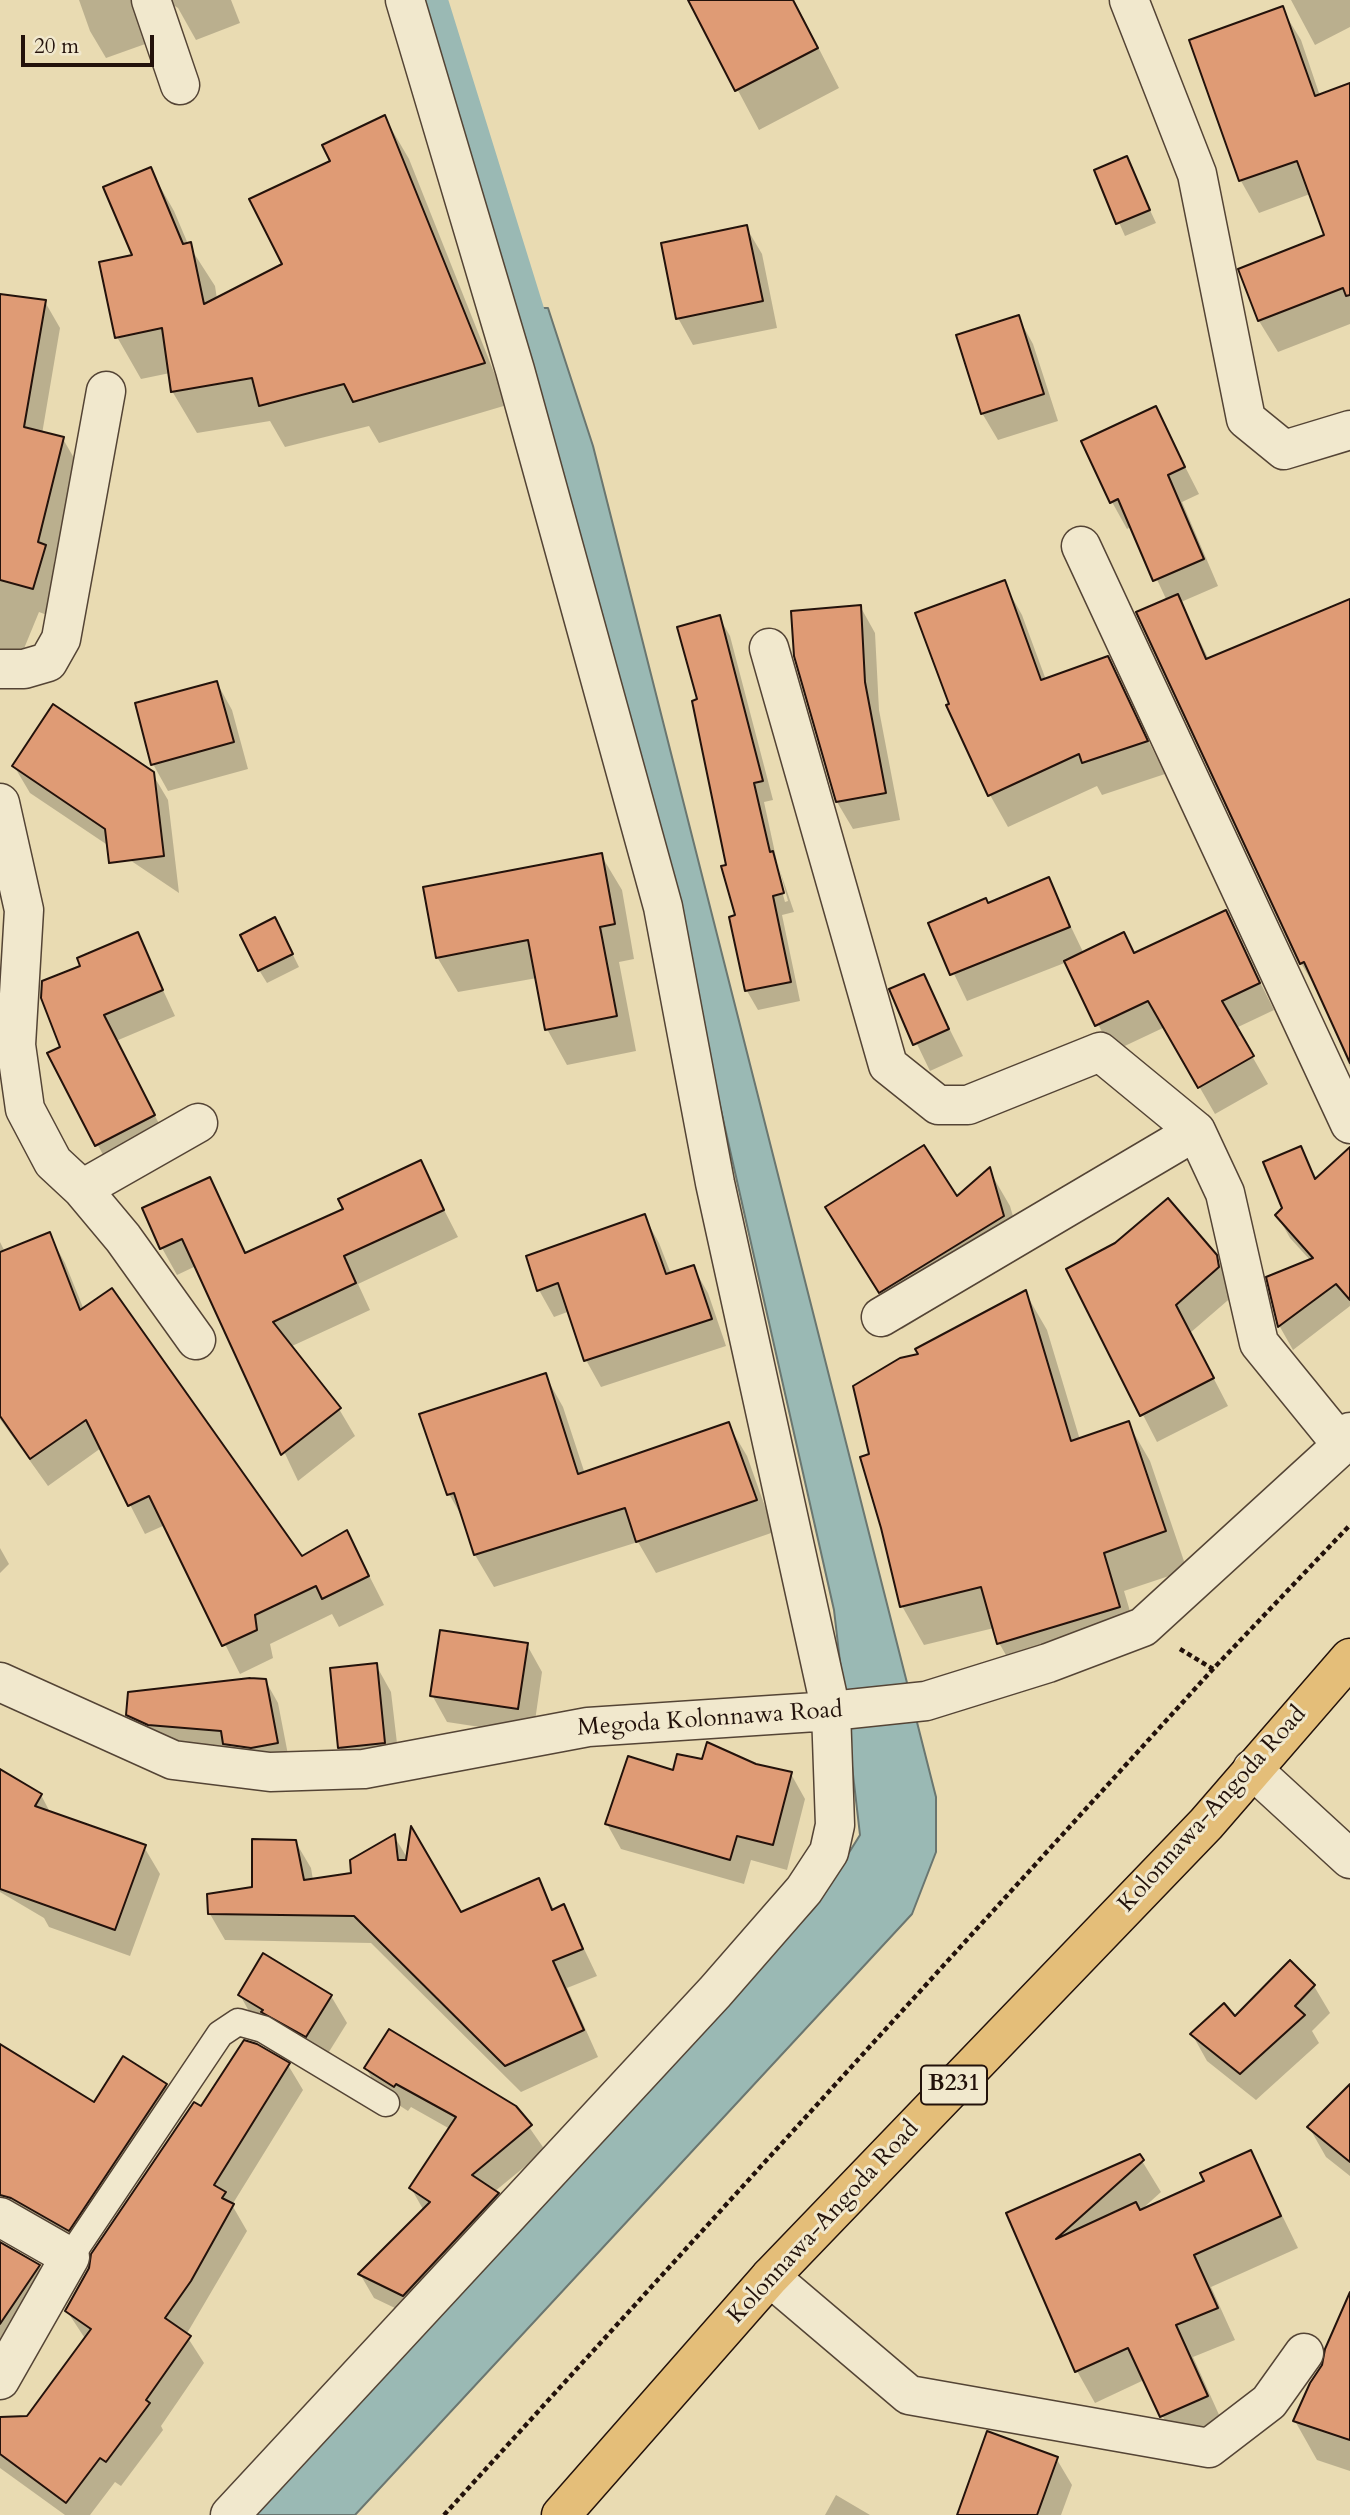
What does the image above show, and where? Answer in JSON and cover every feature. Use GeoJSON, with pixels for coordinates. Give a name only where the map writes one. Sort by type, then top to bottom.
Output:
{"type":"FeatureCollection","features":[{"type":"Feature","properties":{"kind":"main road","name":"Kolonnawa-Angoda Road"},"geometry":{"type":"LineString","coordinates":[[561,2515],[770,2277],[1206,1824],[1350,1658]]}},
{"type":"Feature","properties":{"kind":"street"},"geometry":{"type":"LineString","coordinates":[[151,0],[180,85]]}},
{"type":"Feature","properties":{"kind":"street"},"geometry":{"type":"LineString","coordinates":[[230,2515],[715,1992],[804,1890],[829,1852],[835,1825],[831,1711],[715,1182],[663,907],[515,370],[405,0]]}},
{"type":"Feature","properties":{"kind":"street"},"geometry":{"type":"LineString","coordinates":[[1129,0],[1197,174],[1245,419],[1284,450],[1350,430]]}},
{"type":"Feature","properties":{"kind":"street"},"geometry":{"type":"LineString","coordinates":[[0,669],[24,669],[48,662],[61,639],[106,391]]}},
{"type":"Feature","properties":{"kind":"street"},"geometry":{"type":"LineString","coordinates":[[1081,547],[1350,1124]]}},
{"type":"Feature","properties":{"kind":"street"},"geometry":{"type":"LineString","coordinates":[[769,648],[888,1065],[938,1105],[968,1105],[1100,1052],[1196,1131],[1225,1193],[1259,1343],[1346,1439]]}},
{"type":"Feature","properties":{"kind":"street"},"geometry":{"type":"LineString","coordinates":[[0,803],[24,910],[16,1045],[25,1109],[53,1162],[82,1189],[123,1238],[196,1340]]}},
{"type":"Feature","properties":{"kind":"street"},"geometry":{"type":"LineString","coordinates":[[82,1189],[198,1123]]}},
{"type":"Feature","properties":{"kind":"street"},"geometry":{"type":"LineString","coordinates":[[881,1317],[1196,1131]]}},
{"type":"Feature","properties":{"kind":"street","name":"Megoda Kolonnawa Road"},"geometry":{"type":"LineString","coordinates":[[0,1682],[173,1760],[270,1772],[364,1769],[588,1727],[831,1711],[926,1701],[1048,1663],[1143,1627],[1346,1439]]}},
{"type":"Feature","properties":{"kind":"street"},"geometry":{"type":"LineString","coordinates":[[1252,1769],[1350,1859]]}},
{"type":"Feature","properties":{"kind":"street"},"geometry":{"type":"LineString","coordinates":[[0,2217],[70,2257],[0,2380]]}},
{"type":"Feature","properties":{"kind":"street"},"geometry":{"type":"LineString","coordinates":[[770,2277],[909,2395],[1209,2448],[1269,2402],[1304,2353]]}},
{"type":"Feature","properties":{"kind":"lane"},"geometry":{"type":"LineString","coordinates":[[70,2257],[220,2035],[238,2022],[264,2029],[386,2103]]}},
{"type":"Feature","properties":{"kind":"path"},"geometry":{"type":"LineString","coordinates":[[444,2515],[1213,1669],[1350,1525]]}},
{"type":"Feature","properties":{"kind":"water"},"geometry":{"type":"Polygon","coordinates":[[[548,308],[593,446],[936,1797],[936,1852],[912,1914],[355,2515],[247,2515],[815,1907],[860,1835],[834,1610],[706,1044],[508,310],[548,308]]]}},
{"type":"Feature","properties":{"kind":"building"},"geometry":{"type":"Polygon","coordinates":[[[688,0],[793,0],[818,48],[735,91],[688,0]]]}},
{"type":"Feature","properties":{"kind":"building"},"geometry":{"type":"Polygon","coordinates":[[[1283,6],[1315,96],[1350,83],[1350,295],[1346,296],[1343,288],[1258,321],[1238,269],[1324,235],[1297,161],[1239,181],[1189,40],[1283,6]]]}},
{"type":"Feature","properties":{"kind":"building"},"geometry":{"type":"Polygon","coordinates":[[[385,115],[485,363],[353,402],[344,384],[259,406],[252,378],[171,392],[162,328],[115,338],[99,262],[132,255],[103,187],[151,167],[183,244],[191,242],[204,304],[282,264],[249,199],[330,161],[322,145],[385,115]]]}},
{"type":"Feature","properties":{"kind":"building"},"geometry":{"type":"Polygon","coordinates":[[[1127,156],[1150,210],[1116,224],[1094,170],[1127,156]]]}},
{"type":"Feature","properties":{"kind":"building"},"geometry":{"type":"Polygon","coordinates":[[[747,225],[763,301],[676,319],[661,243],[747,225]]]}},
{"type":"Feature","properties":{"kind":"building"},"geometry":{"type":"Polygon","coordinates":[[[0,294],[46,300],[24,427],[64,437],[38,542],[46,545],[33,589],[0,580],[0,294]]]}},
{"type":"Feature","properties":{"kind":"building"},"geometry":{"type":"Polygon","coordinates":[[[1019,315],[1044,394],[981,414],[956,335],[1019,315]]]}},
{"type":"Feature","properties":{"kind":"building"},"geometry":{"type":"Polygon","coordinates":[[[1156,406],[1185,467],[1168,475],[1204,559],[1153,581],[1118,499],[1110,503],[1081,441],[1156,406]]]}},
{"type":"Feature","properties":{"kind":"building"},"geometry":{"type":"Polygon","coordinates":[[[1005,580],[1041,680],[1108,656],[1148,741],[1082,763],[1079,754],[988,796],[946,705],[949,704],[915,613],[1005,580]]]}},
{"type":"Feature","properties":{"kind":"building"},"geometry":{"type":"Polygon","coordinates":[[[1178,594],[1206,659],[1350,599],[1350,1063],[1304,962],[1300,964],[1136,612],[1178,594]]]}},
{"type":"Feature","properties":{"kind":"building"},"geometry":{"type":"Polygon","coordinates":[[[861,605],[865,682],[886,793],[836,802],[794,656],[791,611],[861,605]]]}},
{"type":"Feature","properties":{"kind":"building"},"geometry":{"type":"Polygon","coordinates":[[[720,615],[763,781],[754,783],[770,852],[773,851],[784,893],[773,896],[791,982],[745,991],[729,917],[735,915],[721,866],[726,865],[692,701],[697,699],[677,627],[720,615]]]}},
{"type":"Feature","properties":{"kind":"building"},"geometry":{"type":"Polygon","coordinates":[[[217,681],[234,742],[151,765],[135,703],[217,681]]]}},
{"type":"Feature","properties":{"kind":"building"},"geometry":{"type":"Polygon","coordinates":[[[53,704],[154,772],[164,856],[109,863],[105,829],[12,766],[53,704]]]}},
{"type":"Feature","properties":{"kind":"building"},"geometry":{"type":"Polygon","coordinates":[[[602,853],[615,924],[600,927],[617,1016],[545,1030],[528,940],[436,958],[423,887],[602,853]]]}},
{"type":"Feature","properties":{"kind":"building"},"geometry":{"type":"Polygon","coordinates":[[[1049,877],[1070,927],[950,975],[928,923],[986,898],[988,903],[1049,877]]]}},
{"type":"Feature","properties":{"kind":"building"},"geometry":{"type":"Polygon","coordinates":[[[1226,910],[1260,983],[1222,1001],[1254,1056],[1198,1088],[1148,1001],[1095,1026],[1064,961],[1124,932],[1134,953],[1226,910]]]}},
{"type":"Feature","properties":{"kind":"building"},"geometry":{"type":"Polygon","coordinates":[[[275,917],[293,954],[258,971],[240,935],[275,917]]]}},
{"type":"Feature","properties":{"kind":"building"},"geometry":{"type":"Polygon","coordinates":[[[138,932],[163,990],[104,1015],[155,1115],[95,1146],[47,1053],[60,1047],[41,998],[42,981],[80,966],[77,958],[138,932]]]}},
{"type":"Feature","properties":{"kind":"building"},"geometry":{"type":"Polygon","coordinates":[[[924,974],[949,1029],[913,1045],[889,989],[924,974]]]}},
{"type":"Feature","properties":{"kind":"building"},"geometry":{"type":"Polygon","coordinates":[[[924,1145],[957,1196],[990,1167],[1004,1216],[879,1293],[825,1207],[924,1145]]]}},
{"type":"Feature","properties":{"kind":"building"},"geometry":{"type":"Polygon","coordinates":[[[1301,1146],[1315,1179],[1350,1147],[1350,1300],[1336,1284],[1278,1327],[1266,1277],[1313,1258],[1275,1215],[1282,1208],[1263,1162],[1301,1146]]]}},
{"type":"Feature","properties":{"kind":"building"},"geometry":{"type":"Polygon","coordinates":[[[421,1160],[444,1210],[344,1256],[356,1283],[273,1322],[341,1408],[281,1455],[182,1239],[160,1249],[142,1208],[210,1177],[245,1253],[343,1209],[338,1199],[421,1160]]]}},
{"type":"Feature","properties":{"kind":"building"},"geometry":{"type":"Polygon","coordinates":[[[1168,1198],[1217,1255],[1219,1267],[1176,1305],[1214,1378],[1140,1416],[1066,1269],[1115,1243],[1168,1198]]]}},
{"type":"Feature","properties":{"kind":"building"},"geometry":{"type":"Polygon","coordinates":[[[645,1214],[666,1274],[694,1265],[712,1319],[584,1361],[558,1283],[537,1291],[526,1256],[645,1214]]]}},
{"type":"Feature","properties":{"kind":"building"},"geometry":{"type":"Polygon","coordinates":[[[50,1232],[80,1310],[112,1288],[302,1556],[347,1530],[369,1576],[322,1599],[316,1586],[255,1615],[257,1630],[222,1646],[149,1496],[128,1506],[86,1420],[30,1459],[0,1416],[0,1252],[50,1232]]]}},
{"type":"Feature","properties":{"kind":"building"},"geometry":{"type":"Polygon","coordinates":[[[1026,1290],[1071,1441],[1129,1421],[1166,1531],[1104,1553],[1120,1607],[997,1644],[981,1587],[900,1607],[860,1457],[869,1454],[853,1386],[900,1358],[918,1354],[915,1349],[1026,1290]]]}},
{"type":"Feature","properties":{"kind":"building"},"geometry":{"type":"Polygon","coordinates":[[[546,1373],[578,1474],[729,1422],[757,1500],[636,1542],[625,1508],[474,1555],[454,1493],[447,1495],[419,1414],[546,1373]]]}},
{"type":"Feature","properties":{"kind":"building"},"geometry":{"type":"Polygon","coordinates":[[[440,1630],[528,1643],[518,1709],[430,1696],[440,1630]]]}},
{"type":"Feature","properties":{"kind":"building"},"geometry":{"type":"Polygon","coordinates":[[[377,1663],[385,1743],[338,1748],[330,1668],[377,1663]]]}},
{"type":"Feature","properties":{"kind":"building"},"geometry":{"type":"Polygon","coordinates":[[[250,1678],[266,1679],[278,1743],[251,1748],[223,1744],[221,1731],[148,1725],[126,1715],[128,1692],[250,1678]]]}},
{"type":"Feature","properties":{"kind":"building"},"geometry":{"type":"Polygon","coordinates":[[[707,1742],[756,1764],[792,1772],[773,1845],[737,1836],[730,1860],[605,1824],[628,1756],[673,1770],[677,1754],[702,1759],[707,1742]]]}},
{"type":"Feature","properties":{"kind":"building"},"geometry":{"type":"Polygon","coordinates":[[[0,1769],[42,1794],[35,1806],[146,1845],[115,1930],[0,1889],[0,1769]]]}},
{"type":"Feature","properties":{"kind":"building"},"geometry":{"type":"Polygon","coordinates":[[[411,1826],[461,1912],[539,1878],[552,1910],[564,1904],[583,1949],[553,1961],[584,2030],[505,2066],[354,1916],[208,1914],[207,1894],[252,1887],[252,1839],[296,1840],[304,1880],[351,1873],[350,1860],[395,1834],[398,1860],[406,1860],[411,1826]]]}},
{"type":"Feature","properties":{"kind":"building"},"geometry":{"type":"Polygon","coordinates":[[[263,1953],[332,1995],[306,2037],[261,2012],[263,2010],[238,1995],[263,1953]]]}},
{"type":"Feature","properties":{"kind":"building"},"geometry":{"type":"Polygon","coordinates":[[[1290,1960],[1315,1985],[1295,2006],[1305,2015],[1240,2074],[1190,2034],[1224,2003],[1235,2016],[1290,1960]]]}},
{"type":"Feature","properties":{"kind":"building"},"geometry":{"type":"Polygon","coordinates":[[[389,2029],[516,2106],[532,2125],[472,2175],[499,2193],[403,2296],[358,2274],[430,2202],[409,2188],[456,2117],[396,2084],[394,2087],[364,2068],[389,2029]]]}},
{"type":"Feature","properties":{"kind":"building"},"geometry":{"type":"Polygon","coordinates":[[[244,2040],[257,2044],[290,2063],[214,2185],[226,2192],[222,2198],[234,2204],[191,2281],[165,2318],[191,2336],[146,2400],[150,2403],[106,2462],[100,2458],[66,2503],[0,2454],[0,2417],[27,2416],[91,2329],[65,2311],[89,2268],[91,2254],[194,2102],[201,2106],[244,2040]]]}},
{"type":"Feature","properties":{"kind":"building"},"geometry":{"type":"Polygon","coordinates":[[[0,2044],[94,2102],[123,2056],[167,2084],[69,2231],[11,2198],[0,2195],[0,2044]]]}},
{"type":"Feature","properties":{"kind":"building"},"geometry":{"type":"Polygon","coordinates":[[[1350,2084],[1350,2162],[1307,2127],[1350,2084]]]}},
{"type":"Feature","properties":{"kind":"building"},"geometry":{"type":"Polygon","coordinates":[[[1251,2150],[1281,2216],[1194,2255],[1218,2308],[1176,2325],[1208,2396],[1160,2417],[1128,2348],[1075,2372],[1006,2213],[1140,2154],[1144,2160],[1056,2239],[1136,2202],[1140,2210],[1204,2181],[1200,2173],[1251,2150]]]}},
{"type":"Feature","properties":{"kind":"building"},"geometry":{"type":"Polygon","coordinates":[[[0,2242],[40,2265],[0,2324],[0,2242]]]}},
{"type":"Feature","properties":{"kind":"building"},"geometry":{"type":"Polygon","coordinates":[[[1350,2292],[1350,2440],[1293,2421],[1310,2383],[1322,2365],[1325,2349],[1350,2292]]]}},
{"type":"Feature","properties":{"kind":"building"},"geometry":{"type":"Polygon","coordinates":[[[987,2431],[1058,2457],[1037,2515],[957,2515],[987,2431]]]}},
{"type":"Feature","properties":{"kind":"waterway"},"geometry":{"type":"LineString","coordinates":[[425,4],[538,368]]}}]}
